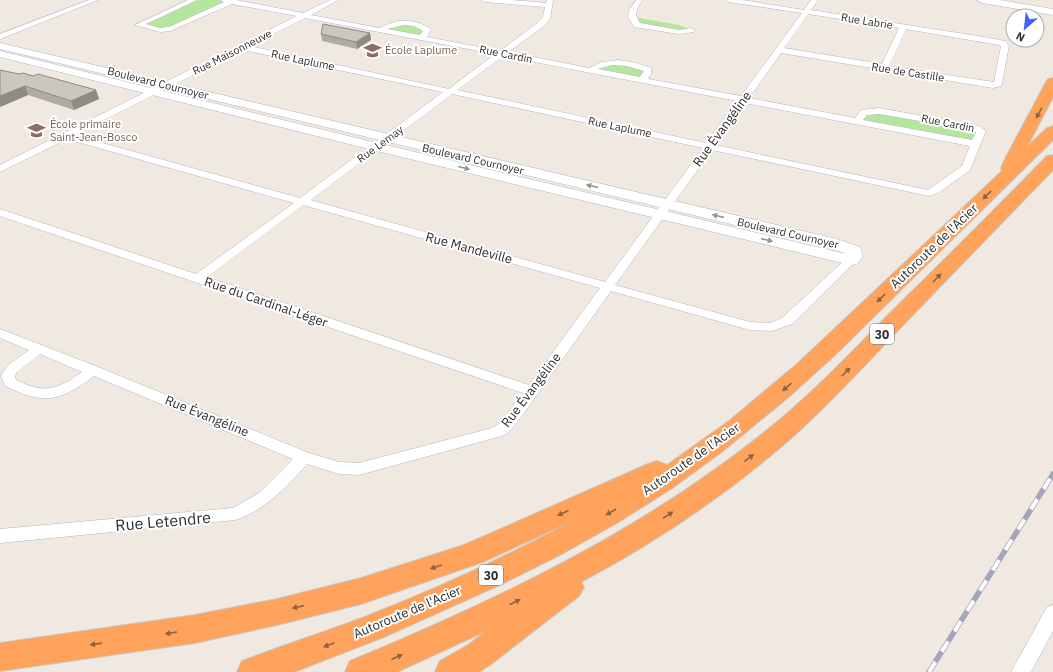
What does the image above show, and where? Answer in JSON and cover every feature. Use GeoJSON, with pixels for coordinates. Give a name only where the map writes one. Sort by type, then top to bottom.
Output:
{"type":"FeatureCollection","features":[{"type":"Feature","properties":{"kind":"highway"},"geometry":{"type":"LineString","coordinates":[[1005,177],[1021,141],[1036,118],[1053,82]]}},
{"type":"Feature","properties":{"kind":"highway","name":"Autoroute de l'Acier"},"geometry":{"type":"LineString","coordinates":[[252,672],[368,629],[457,592],[501,571],[565,538],[631,500],[714,446],[770,402],[804,372],[1053,131]]}},
{"type":"Feature","properties":{"kind":"highway","name":"Autoroute de l'Acier"},"geometry":{"type":"LineString","coordinates":[[361,672],[506,607],[574,572],[635,537],[718,482],[794,422],[852,366],[1048,168]]}},
{"type":"Feature","properties":{"kind":"highway"},"geometry":{"type":"LineString","coordinates":[[0,657],[202,627],[277,612],[361,592],[473,554],[714,446]]}},
{"type":"Feature","properties":{"kind":"highway"},"geometry":{"type":"LineString","coordinates":[[451,672],[479,655],[635,537]]}},
{"type":"Feature","properties":{"kind":"street"},"geometry":{"type":"LineString","coordinates":[[0,37],[95,0]]}},
{"type":"Feature","properties":{"kind":"street"},"geometry":{"type":"LineString","coordinates":[[194,0],[139,25],[160,30],[170,29],[234,1]]}},
{"type":"Feature","properties":{"kind":"street","name":"Rue Cardin"},"geometry":{"type":"LineString","coordinates":[[223,0],[976,144],[981,131],[968,127],[900,114],[874,111],[864,112],[857,121]]}},
{"type":"Feature","properties":{"kind":"street","name":"Rue Maisonneuve"},"geometry":{"type":"LineString","coordinates":[[0,169],[335,0]]}},
{"type":"Feature","properties":{"kind":"street"},"geometry":{"type":"LineString","coordinates":[[485,0],[549,2]]}},
{"type":"Feature","properties":{"kind":"street"},"geometry":{"type":"LineString","coordinates":[[632,17],[680,24],[691,30],[679,32],[638,25],[632,17],[633,10],[639,0]]}},
{"type":"Feature","properties":{"kind":"street","name":"Rue Labrie"},"geometry":{"type":"LineString","coordinates":[[728,0],[984,39],[1002,42],[1005,45]]}},
{"type":"Feature","properties":{"kind":"street","name":"Rue Évangéline"},"geometry":{"type":"LineString","coordinates":[[0,333],[304,457],[339,468],[359,469],[482,438],[497,432],[504,428],[532,391],[815,0]]}},
{"type":"Feature","properties":{"kind":"street"},"geometry":{"type":"LineString","coordinates":[[982,0],[1053,12]]}},
{"type":"Feature","properties":{"kind":"street"},"geometry":{"type":"LineString","coordinates":[[1004,0],[1053,8]]}},
{"type":"Feature","properties":{"kind":"street","name":"Rue Lemay"},"geometry":{"type":"LineString","coordinates":[[197,278],[543,23],[546,17],[549,2]]}},
{"type":"Feature","properties":{"kind":"street","name":"Rue Cardin"},"geometry":{"type":"LineString","coordinates":[[380,30],[394,24],[418,25],[427,30],[425,35],[421,38]]}},
{"type":"Feature","properties":{"kind":"street"},"geometry":{"type":"LineString","coordinates":[[884,68],[903,27]]}},
{"type":"Feature","properties":{"kind":"street","name":"Rue de Castille"},"geometry":{"type":"LineString","coordinates":[[779,50],[979,83],[998,84],[1005,45]]}},
{"type":"Feature","properties":{"kind":"street","name":"Boulevard Cournoyer"},"geometry":{"type":"LineString","coordinates":[[0,46],[160,88],[382,143],[664,209],[851,260]]}},
{"type":"Feature","properties":{"kind":"street","name":"Rue Laplume"},"geometry":{"type":"LineString","coordinates":[[242,47],[929,193],[966,168],[976,144]]}},
{"type":"Feature","properties":{"kind":"street","name":"Boulevard Cournoyer"},"geometry":{"type":"LineString","coordinates":[[0,54],[160,88]]}},
{"type":"Feature","properties":{"kind":"street"},"geometry":{"type":"LineString","coordinates":[[591,70],[605,64],[619,62],[632,64],[648,70],[647,74],[642,80]]}},
{"type":"Feature","properties":{"kind":"street","name":"Rue Mandeville"},"geometry":{"type":"LineString","coordinates":[[66,136],[750,326],[772,327],[787,321],[851,260]]}},
{"type":"Feature","properties":{"kind":"street","name":"Rue du Cardinal-Léger"},"geometry":{"type":"LineString","coordinates":[[0,212],[532,391]]}},
{"type":"Feature","properties":{"kind":"street"},"geometry":{"type":"LineString","coordinates":[[39,349],[12,369],[8,376],[10,383],[33,393],[55,394],[67,389],[93,370]]}},
{"type":"Feature","properties":{"kind":"street","name":"Rue Letendre"},"geometry":{"type":"LineString","coordinates":[[0,536],[235,514],[249,509],[261,502],[304,457]]}},
{"type":"Feature","properties":{"kind":"street"},"geometry":{"type":"LineString","coordinates":[[1021,672],[1053,613]]}},
{"type":"Feature","properties":{"kind":"green space"},"geometry":{"type":"Polygon","coordinates":[[[195,0],[235,0],[165,29],[140,25],[195,0]]]}},
{"type":"Feature","properties":{"kind":"green space"},"geometry":{"type":"Polygon","coordinates":[[[633,17],[679,25],[689,29],[687,31],[638,25],[633,17]]]}},
{"type":"Feature","properties":{"kind":"green space"},"geometry":{"type":"Polygon","coordinates":[[[412,24],[426,32],[423,37],[383,29],[387,27],[412,24]]]}},
{"type":"Feature","properties":{"kind":"green space"},"geometry":{"type":"Polygon","coordinates":[[[619,62],[646,70],[642,79],[593,69],[619,62]]]}},
{"type":"Feature","properties":{"kind":"green space"},"geometry":{"type":"Polygon","coordinates":[[[869,112],[979,129],[975,143],[858,121],[869,112]]]}},
{"type":"Feature","properties":{"kind":"building"},"geometry":{"type":"Polygon","coordinates":[[[323,24],[370,33],[356,42],[321,34],[323,24]]]}},
{"type":"Feature","properties":{"kind":"building"},"geometry":{"type":"Polygon","coordinates":[[[0,70],[33,76],[38,74],[96,90],[71,101],[25,86],[0,96],[0,70]]]}},
{"type":"Feature","properties":{"kind":"railway"},"geometry":{"type":"LineString","coordinates":[[929,672],[1053,474]]}},
{"type":"Feature","properties":{"kind":"place","name":"École Laplume"},"geometry":{"type":"Point","coordinates":[372,50]}},
{"type":"Feature","properties":{"kind":"place","name":"École primaire Saint-Jean-Bosco"},"geometry":{"type":"Point","coordinates":[37,130]}}]}
